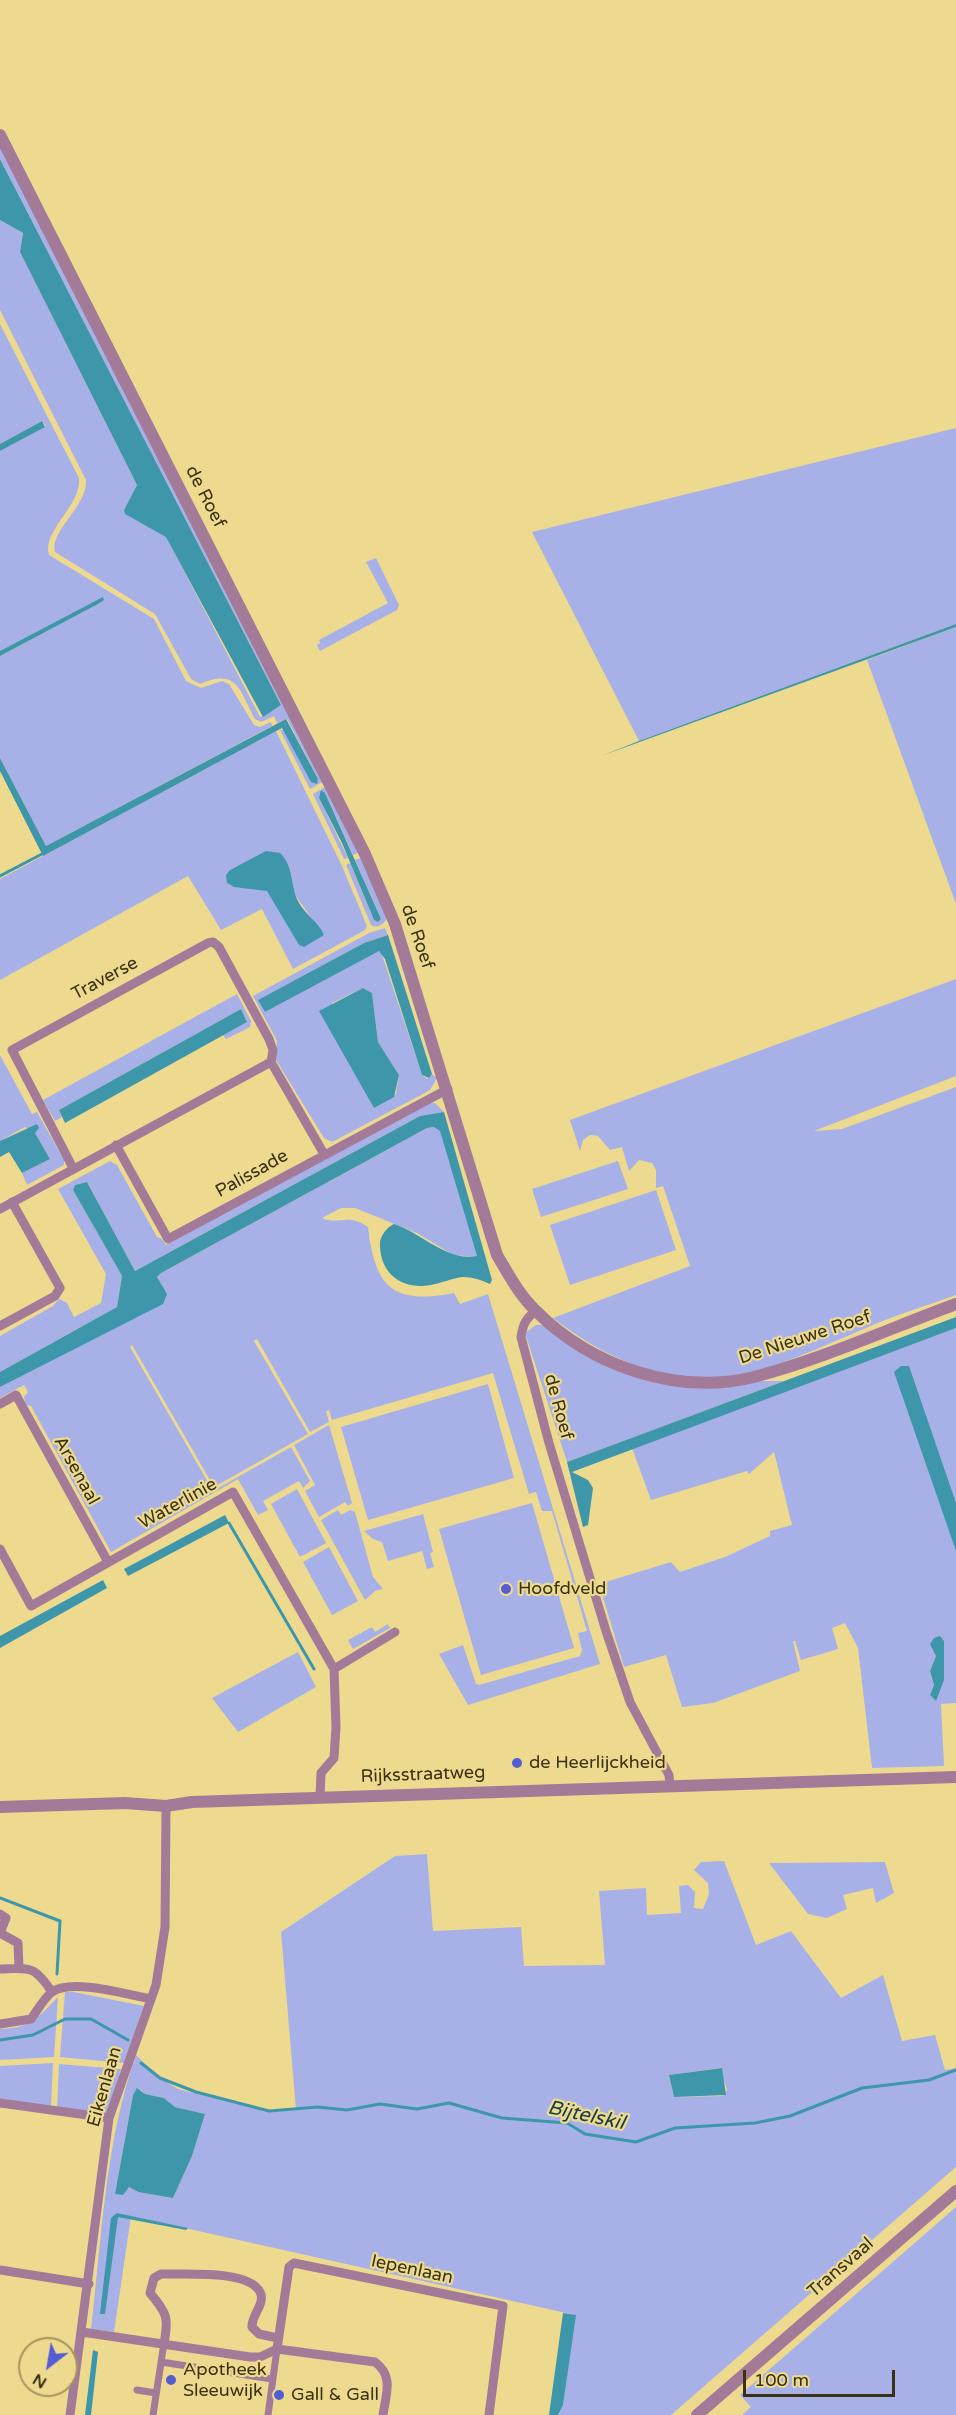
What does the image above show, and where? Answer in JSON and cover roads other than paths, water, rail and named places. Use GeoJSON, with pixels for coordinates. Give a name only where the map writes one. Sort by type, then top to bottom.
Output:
{"type":"FeatureCollection","features":[{"type":"Feature","properties":{"kind":"street","name":"de Roef"},"geometry":{"type":"LineString","coordinates":[[0,135],[365,854],[395,924],[448,1089],[497,1255],[517,1289],[536,1311],[522,1326],[521,1337],[549,1443],[630,1702],[669,1775],[670,1786]]}},
{"type":"Feature","properties":{"kind":"street","name":"Traverse"},"geometry":{"type":"LineString","coordinates":[[73,1168],[12,1050],[207,943],[213,942],[219,947],[269,1039],[273,1050],[271,1062]]}},
{"type":"Feature","properties":{"kind":"street"},"geometry":{"type":"LineString","coordinates":[[0,1209],[271,1062],[324,1154]]}},
{"type":"Feature","properties":{"kind":"street","name":"Palissade"},"geometry":{"type":"LineString","coordinates":[[116,1145],[168,1239],[448,1089]]}},
{"type":"Feature","properties":{"kind":"street"},"geometry":{"type":"LineString","coordinates":[[0,1326],[55,1296],[60,1288],[12,1202]]}},
{"type":"Feature","properties":{"kind":"street","name":"De Nieuwe Roef"},"geometry":{"type":"LineString","coordinates":[[536,1311],[565,1335],[600,1357],[632,1371],[671,1380],[713,1382],[753,1377],[956,1304]]}},
{"type":"Feature","properties":{"kind":"street","name":"Arsenaal"},"geometry":{"type":"LineString","coordinates":[[0,1404],[16,1395],[108,1562]]}},
{"type":"Feature","properties":{"kind":"street","name":"Waterlinie"},"geometry":{"type":"LineString","coordinates":[[0,1549],[31,1606],[233,1492],[334,1669],[336,1727],[334,1758],[321,1773],[320,1797]]}},
{"type":"Feature","properties":{"kind":"street"},"geometry":{"type":"LineString","coordinates":[[0,1573],[10,1568]]}},
{"type":"Feature","properties":{"kind":"street"},"geometry":{"type":"LineString","coordinates":[[334,1669],[395,1632]]}},
{"type":"Feature","properties":{"kind":"street","name":"Rijksstraatweg"},"geometry":{"type":"LineString","coordinates":[[0,1808],[125,1803],[166,1806],[192,1802],[320,1797],[956,1777]]}},
{"type":"Feature","properties":{"kind":"street","name":"Eikenlaan"},"geometry":{"type":"LineString","coordinates":[[70,2415],[109,2118],[151,2000],[165,1927],[166,1806]]}},
{"type":"Feature","properties":{"kind":"street"},"geometry":{"type":"LineString","coordinates":[[0,1914],[6,1918],[0,1933],[18,1942],[19,1968]]}},
{"type":"Feature","properties":{"kind":"street"},"geometry":{"type":"LineString","coordinates":[[0,1969],[27,1967],[40,1974],[52,1992]]}},
{"type":"Feature","properties":{"kind":"street"},"geometry":{"type":"LineString","coordinates":[[0,2024],[31,2019],[52,1992],[81,1987],[151,2000]]}},
{"type":"Feature","properties":{"kind":"street"},"geometry":{"type":"LineString","coordinates":[[0,2103],[109,2118]]}},
{"type":"Feature","properties":{"kind":"street","name":"Transvaal"},"geometry":{"type":"LineString","coordinates":[[697,2415],[723,2390],[749,2372],[956,2191]]}},
{"type":"Feature","properties":{"kind":"street","name":"Iepenlaan"},"geometry":{"type":"LineString","coordinates":[[277,2349],[290,2267],[294,2263],[503,2306],[489,2415]]}},
{"type":"Feature","properties":{"kind":"street"},"geometry":{"type":"LineString","coordinates":[[0,2270],[89,2284]]}},
{"type":"Feature","properties":{"kind":"street"},"geometry":{"type":"LineString","coordinates":[[153,2415],[167,2326],[166,2312],[150,2293],[154,2278],[161,2274],[210,2273],[252,2285],[260,2292],[261,2297],[260,2305],[251,2319],[252,2327],[259,2334],[278,2338]]}},
{"type":"Feature","properties":{"kind":"street"},"geometry":{"type":"LineString","coordinates":[[82,2332],[250,2357],[260,2357],[277,2349],[375,2362],[384,2368],[388,2377],[383,2415]]}},
{"type":"Feature","properties":{"kind":"street"},"geometry":{"type":"LineString","coordinates":[[268,2415],[277,2349]]}},
{"type":"Feature","properties":{"kind":"street"},"geometry":{"type":"LineString","coordinates":[[161,2362],[272,2379]]}},
{"type":"Feature","properties":{"kind":"street","name":"Transvaal"},"geometry":{"type":"LineString","coordinates":[[704,2415],[736,2389],[749,2372]]}},
{"type":"Feature","properties":{"kind":"street"},"geometry":{"type":"LineString","coordinates":[[137,2390],[156,2393]]}},
{"type":"Feature","properties":{"kind":"waterway"},"geometry":{"type":"LineString","coordinates":[[0,876],[42,854]]}},
{"type":"Feature","properties":{"kind":"waterway"},"geometry":{"type":"LineString","coordinates":[[229,1523],[314,1669]]}},
{"type":"Feature","properties":{"kind":"waterway"},"geometry":{"type":"LineString","coordinates":[[0,1898],[60,1921],[57,1974]]}},
{"type":"Feature","properties":{"kind":"waterway","name":"Bijtelskil"},"geometry":{"type":"LineString","coordinates":[[0,2040],[33,2035],[65,2019],[91,2019],[128,2040]]}},
{"type":"Feature","properties":{"kind":"waterway","name":"Bijtelskil"},"geometry":{"type":"LineString","coordinates":[[141,2063],[160,2078],[196,2092],[269,2111],[318,2107],[347,2110],[380,2104],[417,2109],[449,2103],[502,2118],[567,2123],[585,2134],[636,2142],[675,2128],[755,2123],[790,2116],[862,2088],[929,2080],[956,2070]]}},
{"type":"Feature","properties":{"kind":"place","name":"Hoofdveld"},"geometry":{"type":"Point","coordinates":[506,1589]}},
{"type":"Feature","properties":{"kind":"place","name":"de Heerlijckheid"},"geometry":{"type":"Point","coordinates":[517,1763]}},
{"type":"Feature","properties":{"kind":"place","name":"Apotheek Sleeuwijk"},"geometry":{"type":"Point","coordinates":[171,2380]}},
{"type":"Feature","properties":{"kind":"place","name":"Gall & Gall"},"geometry":{"type":"Point","coordinates":[279,2395]}}]}
